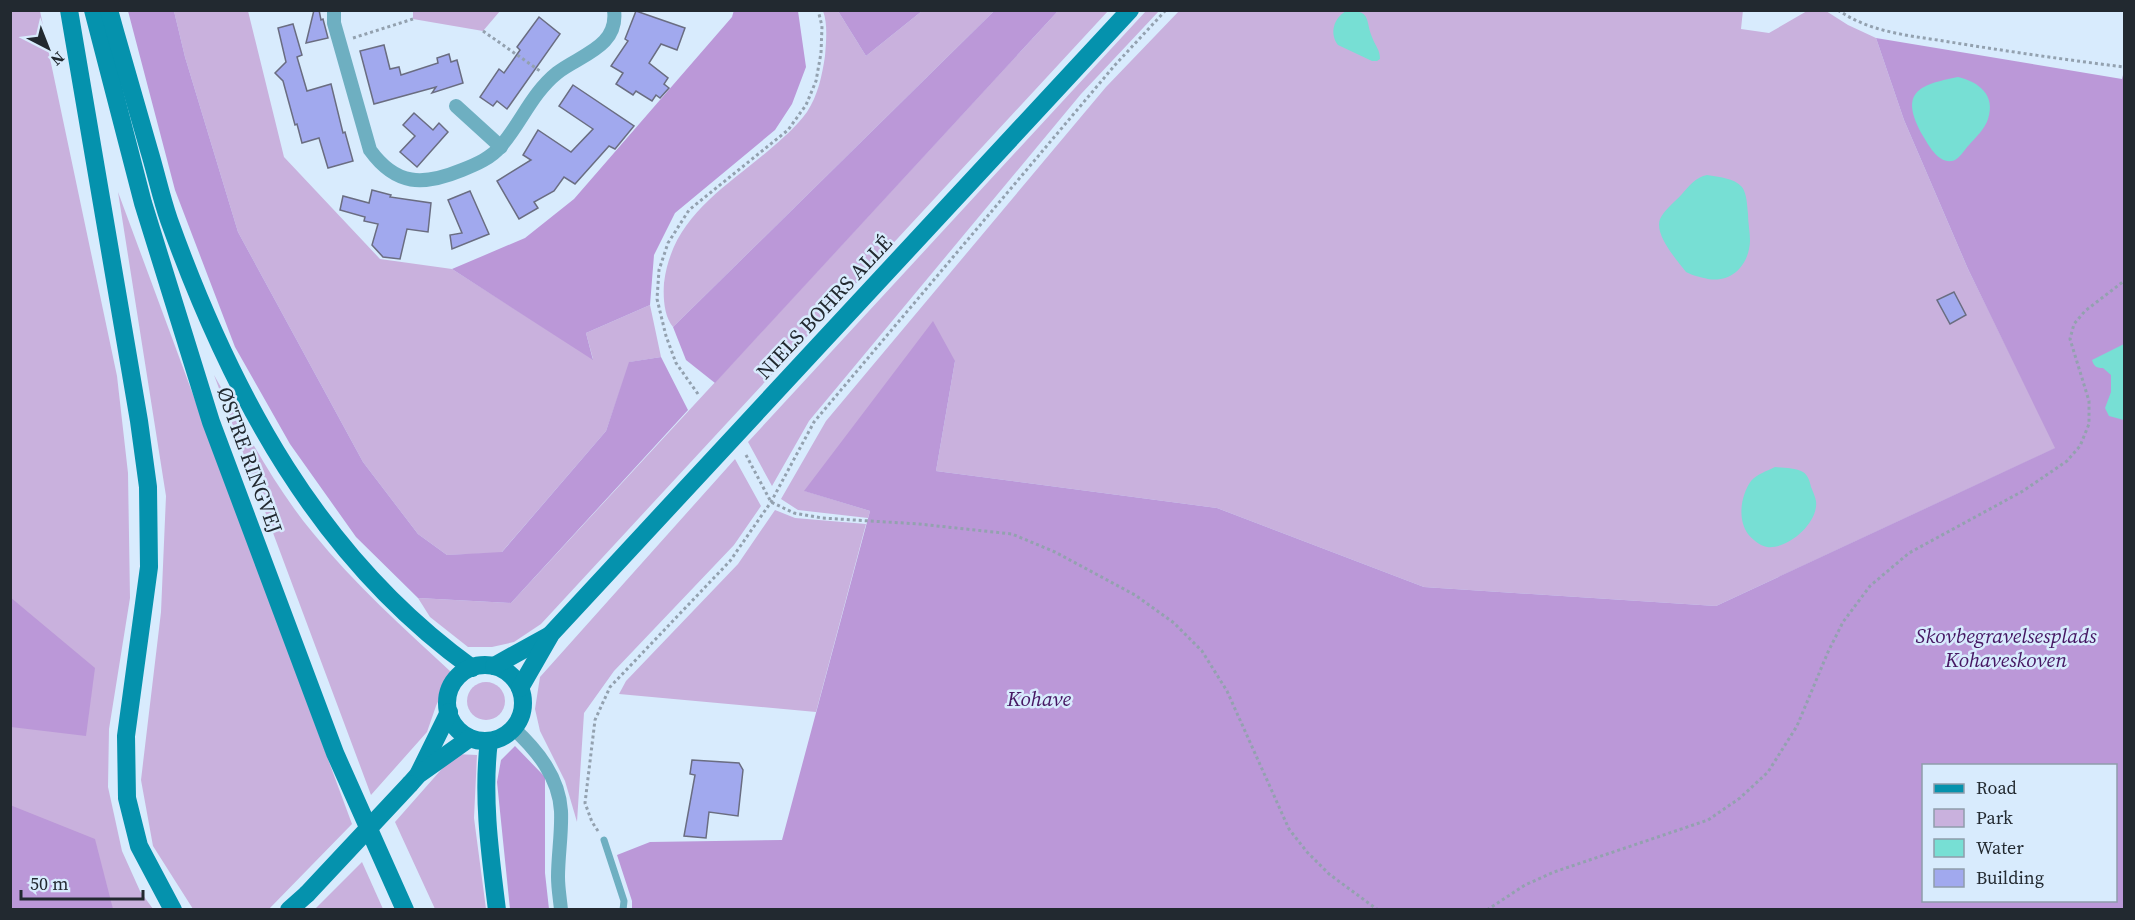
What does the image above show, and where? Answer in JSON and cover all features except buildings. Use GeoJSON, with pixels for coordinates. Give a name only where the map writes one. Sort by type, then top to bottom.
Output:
{"type":"FeatureCollection","features":[{"type":"Feature","properties":{"kind":"street"},"geometry":{"type":"LineString","coordinates":[[69,10],[139,421],[148,487],[149,567],[126,736],[127,798],[139,846],[173,909]]}},
{"type":"Feature","properties":{"kind":"street","name":"ØSTRE RINGVEJ"},"geometry":{"type":"LineString","coordinates":[[93,10],[143,202],[211,422],[335,753],[405,909]]}},
{"type":"Feature","properties":{"kind":"street"},"geometry":{"type":"LineString","coordinates":[[109,10],[169,218],[215,336],[263,433],[313,509],[371,580],[437,643],[472,668]]}},
{"type":"Feature","properties":{"kind":"street"},"geometry":{"type":"LineString","coordinates":[[334,10],[334,23],[370,150],[393,174],[409,180],[426,181],[442,178],[483,162],[501,147],[536,94],[557,73],[596,49],[611,34],[616,22],[614,10]]}},
{"type":"Feature","properties":{"kind":"street","name":"NIELS BOHRS ALLÉ"},"geometry":{"type":"LineString","coordinates":[[520,688],[551,634],[1130,10]]}},
{"type":"Feature","properties":{"kind":"street"},"geometry":{"type":"LineString","coordinates":[[456,106],[501,147]]}},
{"type":"Feature","properties":{"kind":"street","name":"NIELS BOHRS ALLÉ"},"geometry":{"type":"LineString","coordinates":[[494,666],[551,634]]}},
{"type":"Feature","properties":{"kind":"street"},"geometry":{"type":"LineString","coordinates":[[494,666],[509,674],[520,688],[522,709],[513,728],[502,736],[489,741],[470,738],[454,725],[449,712],[448,699],[452,686],[460,675],[472,668],[494,666]]}},
{"type":"Feature","properties":{"kind":"street"},"geometry":{"type":"LineString","coordinates":[[414,779],[449,712]]}},
{"type":"Feature","properties":{"kind":"street"},"geometry":{"type":"LineString","coordinates":[[513,728],[531,744],[545,764],[556,786],[561,810],[558,880],[561,909]]}},
{"type":"Feature","properties":{"kind":"street"},"geometry":{"type":"LineString","coordinates":[[296,905],[414,779],[470,738]]}},
{"type":"Feature","properties":{"kind":"street"},"geometry":{"type":"LineString","coordinates":[[489,741],[485,771],[490,859],[497,909]]}},
{"type":"Feature","properties":{"kind":"lane"},"geometry":{"type":"LineString","coordinates":[[604,840],[624,901],[623,909]]}},
{"type":"Feature","properties":{"kind":"path"},"geometry":{"type":"LineString","coordinates":[[698,394],[676,363],[666,336],[657,299],[659,270],[668,243],[689,210],[788,130],[806,105],[816,81],[820,53],[822,26],[818,10]]}},
{"type":"Feature","properties":{"kind":"path"},"geometry":{"type":"LineString","coordinates":[[604,840],[592,822],[585,803],[595,720],[610,687],[730,561],[771,502],[814,422],[1107,74],[1166,10]]}},
{"type":"Feature","properties":{"kind":"path"},"geometry":{"type":"LineString","coordinates":[[1778,10],[1789,10]]}},
{"type":"Feature","properties":{"kind":"path"},"geometry":{"type":"LineString","coordinates":[[1838,10],[1852,20],[1881,30],[2037,56],[2124,67]]}},
{"type":"Feature","properties":{"kind":"path"},"geometry":{"type":"LineString","coordinates":[[340,42],[413,19]]}},
{"type":"Feature","properties":{"kind":"path"},"geometry":{"type":"LineString","coordinates":[[483,31],[551,79]]}},
{"type":"Feature","properties":{"kind":"path"},"geometry":{"type":"LineString","coordinates":[[1487,909],[1525,885],[1554,872],[1708,820],[1740,798],[1768,772],[1797,726],[1843,622],[1870,586],[1909,553],[2023,491],[2067,461],[2080,446],[2089,424],[2089,401],[2070,339],[2074,324],[2085,311],[2124,281]]}},
{"type":"Feature","properties":{"kind":"path"},"geometry":{"type":"LineString","coordinates":[[746,455],[771,502],[794,513],[822,518],[919,524],[1012,534],[1055,552],[1135,595],[1174,623],[1202,651],[1227,691],[1289,828],[1307,852],[1329,874],[1378,909]]}},
{"type":"Feature","properties":{"kind":"green space"},"geometry":{"type":"Polygon","coordinates":[[[413,10],[500,11],[483,31],[413,19],[413,10]]]}},
{"type":"Feature","properties":{"kind":"green space"},"geometry":{"type":"Polygon","coordinates":[[[734,10],[798,11],[806,67],[792,104],[775,130],[675,213],[654,255],[650,305],[586,333],[593,360],[452,269],[525,238],[574,199],[732,17],[734,10]]]}},
{"type":"Feature","properties":{"kind":"green space"},"geometry":{"type":"Polygon","coordinates":[[[1180,10],[1743,10],[1741,29],[1769,33],[1807,11],[1826,11],[1848,25],[1876,38],[1904,120],[1968,269],[2056,448],[1716,606],[1424,587],[1217,508],[936,471],[955,361],[805,491],[870,511],[868,518],[798,510],[781,499],[826,421],[1106,87],[1180,10]]]}},
{"type":"Feature","properties":{"kind":"green space"},"geometry":{"type":"Polygon","coordinates":[[[10,11],[40,11],[117,376],[128,473],[130,598],[109,729],[108,787],[122,851],[140,891],[153,909],[11,909],[10,11]]]}},
{"type":"Feature","properties":{"kind":"green space"},"geometry":{"type":"Polygon","coordinates":[[[128,11],[174,11],[185,57],[238,232],[363,462],[418,534],[447,555],[502,552],[606,431],[629,362],[661,357],[688,410],[511,603],[418,598],[356,537],[290,444],[235,347],[175,190],[128,11]]]}},
{"type":"Feature","properties":{"kind":"green space"},"geometry":{"type":"Polygon","coordinates":[[[174,11],[248,11],[284,157],[380,259],[452,269],[593,359],[586,333],[650,305],[661,357],[630,362],[606,431],[501,553],[447,555],[418,534],[363,462],[238,232],[185,57],[174,11]]]}},
{"type":"Feature","properties":{"kind":"green space"},"geometry":{"type":"Polygon","coordinates":[[[823,11],[838,11],[866,56],[922,11],[994,11],[673,327],[665,306],[664,283],[669,260],[677,240],[702,207],[784,137],[807,112],[819,85],[825,56],[826,27],[823,11]]]}},
{"type":"Feature","properties":{"kind":"green space"},"geometry":{"type":"Polygon","coordinates":[[[838,11],[922,11],[866,56],[838,11]]]}},
{"type":"Feature","properties":{"kind":"green space"},"geometry":{"type":"Polygon","coordinates":[[[994,11],[1058,11],[715,383],[686,360],[673,327],[994,11]]]}},
{"type":"Feature","properties":{"kind":"green space"},"geometry":{"type":"Polygon","coordinates":[[[1058,11],[1108,11],[541,624],[514,642],[492,647],[468,647],[430,617],[418,598],[511,603],[1058,11]]]}},
{"type":"Feature","properties":{"kind":"green space"},"geometry":{"type":"Polygon","coordinates":[[[1146,11],[1159,11],[1081,94],[809,421],[772,486],[748,442],[1146,11]]]}},
{"type":"Feature","properties":{"kind":"green space","name":"Kohave"},"geometry":{"type":"Polygon","coordinates":[[[1876,38],[2122,79],[2124,71],[2124,909],[632,910],[632,901],[617,855],[650,842],[782,840],[870,511],[804,491],[933,321],[955,361],[936,471],[1217,508],[1424,587],[1716,606],[2055,448],[1968,269],[1904,120],[1876,38]]]}},
{"type":"Feature","properties":{"kind":"green space"},"geometry":{"type":"Polygon","coordinates":[[[118,192],[352,824],[269,909],[193,909],[153,846],[141,780],[161,612],[166,496],[118,192]]]}},
{"type":"Feature","properties":{"kind":"green space"},"geometry":{"type":"Polygon","coordinates":[[[214,375],[272,476],[313,533],[362,588],[451,672],[427,732],[371,795],[214,375]]]}},
{"type":"Feature","properties":{"kind":"green space"},"geometry":{"type":"Polygon","coordinates":[[[735,459],[761,506],[734,545],[614,671],[584,713],[577,822],[565,781],[540,731],[535,709],[540,677],[735,459]]]}},
{"type":"Feature","properties":{"kind":"green space"},"geometry":{"type":"Polygon","coordinates":[[[775,510],[795,518],[866,524],[816,712],[619,694],[626,681],[738,564],[775,510]]]}},
{"type":"Feature","properties":{"kind":"green space"},"geometry":{"type":"Polygon","coordinates":[[[10,597],[95,668],[86,736],[11,727],[10,597]]]}},
{"type":"Feature","properties":{"kind":"green space"},"geometry":{"type":"Polygon","coordinates":[[[486,682],[499,688],[505,701],[499,714],[486,720],[473,714],[467,701],[473,688],[486,682]]]}},
{"type":"Feature","properties":{"kind":"green space"},"geometry":{"type":"Polygon","coordinates":[[[515,746],[545,777],[545,873],[549,909],[510,909],[497,782],[501,760],[515,746]]]}},
{"type":"Feature","properties":{"kind":"green space"},"geometry":{"type":"Polygon","coordinates":[[[455,754],[477,755],[474,818],[486,909],[435,909],[395,822],[455,754]]]}},
{"type":"Feature","properties":{"kind":"green space"},"geometry":{"type":"Polygon","coordinates":[[[10,805],[95,839],[113,909],[11,909],[10,805]]]}},
{"type":"Feature","properties":{"kind":"green space"},"geometry":{"type":"Polygon","coordinates":[[[362,862],[383,909],[315,909],[362,862]]]}},
{"type":"Feature","properties":{"kind":"water"},"geometry":{"type":"Polygon","coordinates":[[[1346,11],[1360,12],[1366,17],[1379,53],[1380,59],[1377,61],[1372,61],[1338,45],[1334,36],[1334,26],[1338,18],[1346,11]]]}},
{"type":"Feature","properties":{"kind":"water"},"geometry":{"type":"Polygon","coordinates":[[[1958,77],[1973,82],[1984,91],[1988,96],[1990,111],[1987,123],[1980,133],[1957,159],[1947,161],[1934,153],[1923,136],[1916,121],[1913,101],[1916,93],[1923,88],[1958,77]]]}},
{"type":"Feature","properties":{"kind":"water"},"geometry":{"type":"Polygon","coordinates":[[[1707,175],[1721,177],[1739,184],[1746,196],[1748,214],[1750,241],[1743,265],[1732,275],[1717,280],[1686,272],[1667,247],[1659,225],[1667,209],[1693,182],[1707,175]]]}},
{"type":"Feature","properties":{"kind":"water"},"geometry":{"type":"Polygon","coordinates":[[[2124,344],[2124,420],[2109,416],[2105,408],[2111,392],[2111,375],[2103,368],[2096,367],[2092,360],[2124,344]]]}},
{"type":"Feature","properties":{"kind":"water"},"geometry":{"type":"Polygon","coordinates":[[[1775,467],[1805,473],[1815,497],[1816,509],[1807,526],[1792,540],[1775,547],[1767,547],[1756,542],[1748,534],[1741,514],[1745,493],[1751,481],[1775,467]]]}},
{"type":"Feature","properties":{"kind":"park label","name":"Skovbegravelsesplads Kohaveskoven"},"geometry":{"type":"Point","coordinates":[2006,647]}}]}
